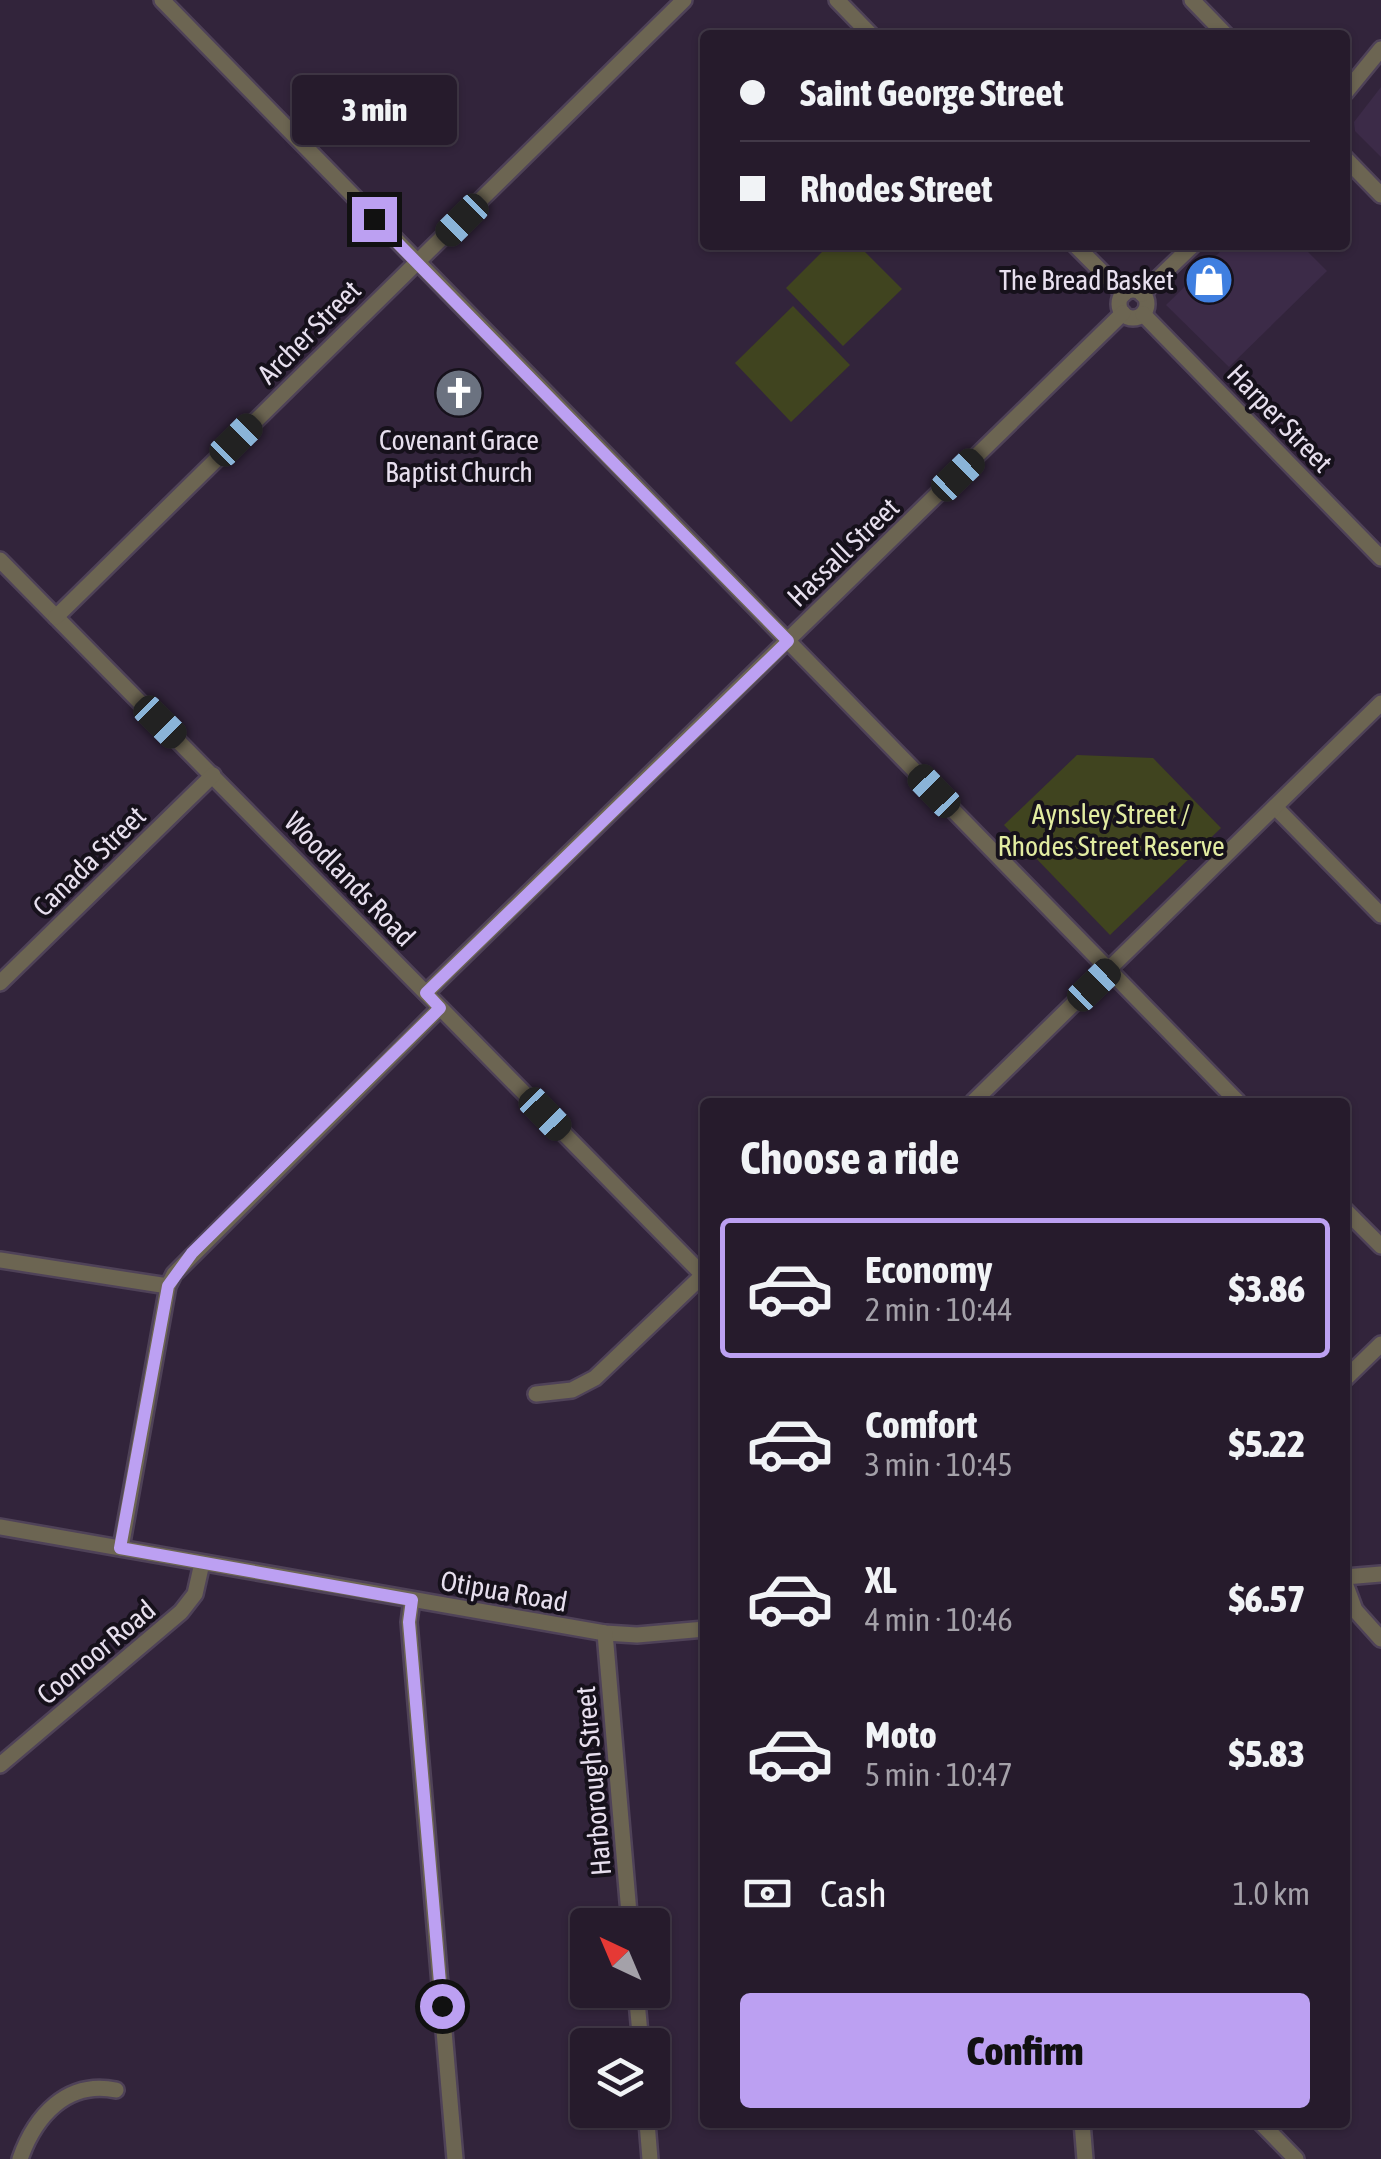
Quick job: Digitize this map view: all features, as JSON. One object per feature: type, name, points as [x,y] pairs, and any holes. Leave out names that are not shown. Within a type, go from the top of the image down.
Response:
[{"type":"street","points":[[162,0],[1234,1098]]},
{"type":"street","name":"Archer Street","points":[[56,617],[684,0]]},
{"type":"street","points":[[837,0],[866,30]]},
{"type":"street","points":[[1192,0],[1221,30]]},
{"type":"street","points":[[1350,87],[1381,49]]},
{"type":"street","points":[[1350,163],[1381,194]]},
{"type":"street","points":[[1080,250],[1124,294]]},
{"type":"street","points":[[1142,294],[1188,250]]},
{"type":"street","points":[[1124,294],[1142,294],[1147,306],[1143,314],[1130,318],[1123,313],[1120,302],[1124,294]]},
{"type":"street","name":"Hassall Street","points":[[426,993],[1123,313]]},
{"type":"street","name":"Harper Street","points":[[1143,314],[1381,558]]},
{"type":"street","name":"Woodlands Road","points":[[0,560],[700,1272]]},
{"type":"street","points":[[977,1098],[1381,703]]},
{"type":"street","name":"Canada Street","points":[[0,983],[213,775]]},
{"type":"street","points":[[1275,808],[1381,915]]},
{"type":"street","points":[[120,1548],[168,1286],[192,1253],[440,1008]]},
{"type":"street","points":[[1350,1215],[1381,1246]]},
{"type":"street","points":[[0,1260],[168,1286]]},
{"type":"street","points":[[536,1394],[572,1390],[596,1378],[700,1280]]},
{"type":"street","points":[[1350,1374],[1381,1344]]},
{"type":"street","name":"Otipua Road","points":[[0,1527],[605,1633],[700,1629]]},
{"type":"street","name":"Coonoor Road","points":[[0,1765],[180,1612],[195,1594],[202,1563]]},
{"type":"street","points":[[1350,1579],[1381,1574]]},
{"type":"street","points":[[1350,1595],[1355,1610],[1381,1639]]},
{"type":"street","points":[[412,1600],[409,1622],[455,2159]]},
{"type":"street","name":"Harborough Street","points":[[605,1633],[629,1908]]},
{"type":"street","points":[[20,2159],[33,2129],[54,2104],[86,2088],[116,2090]]},
{"type":"street","points":[[647,2128],[650,2159]]},
{"type":"street","points":[[1082,2128],[1085,2159]]},
{"type":"street","points":[[1266,2128],[1296,2159]]},
{"type":"shaded area","points":[[1381,87],[1381,157],[1355,131],[1354,122]]},
{"type":"shaded area","points":[[1222,250],[1306,250],[1327,271],[1229,367],[1166,305]]},
{"type":"green space","points":[[824,250],[863,250],[902,289],[843,346],[786,288]]},
{"type":"green space","points":[[793,306],[850,365],[791,422],[735,363]]},
{"type":"green space","name":"Aynsley Street / Rhodes Street Reserve","points":[[1077,755],[1153,758],[1221,828],[1110,935],[1004,825]]},
{"type":"place","name":"The Bread Basket","points":[[1209,280]]},
{"type":"place","name":"Covenant Grace Baptist Church","points":[[459,393]]},
{"type":"route","points":[[374,219],[788,641],[426,993],[440,1008],[192,1253],[168,1286],[120,1548],[412,1600],[409,1622],[442,2006]]}]
